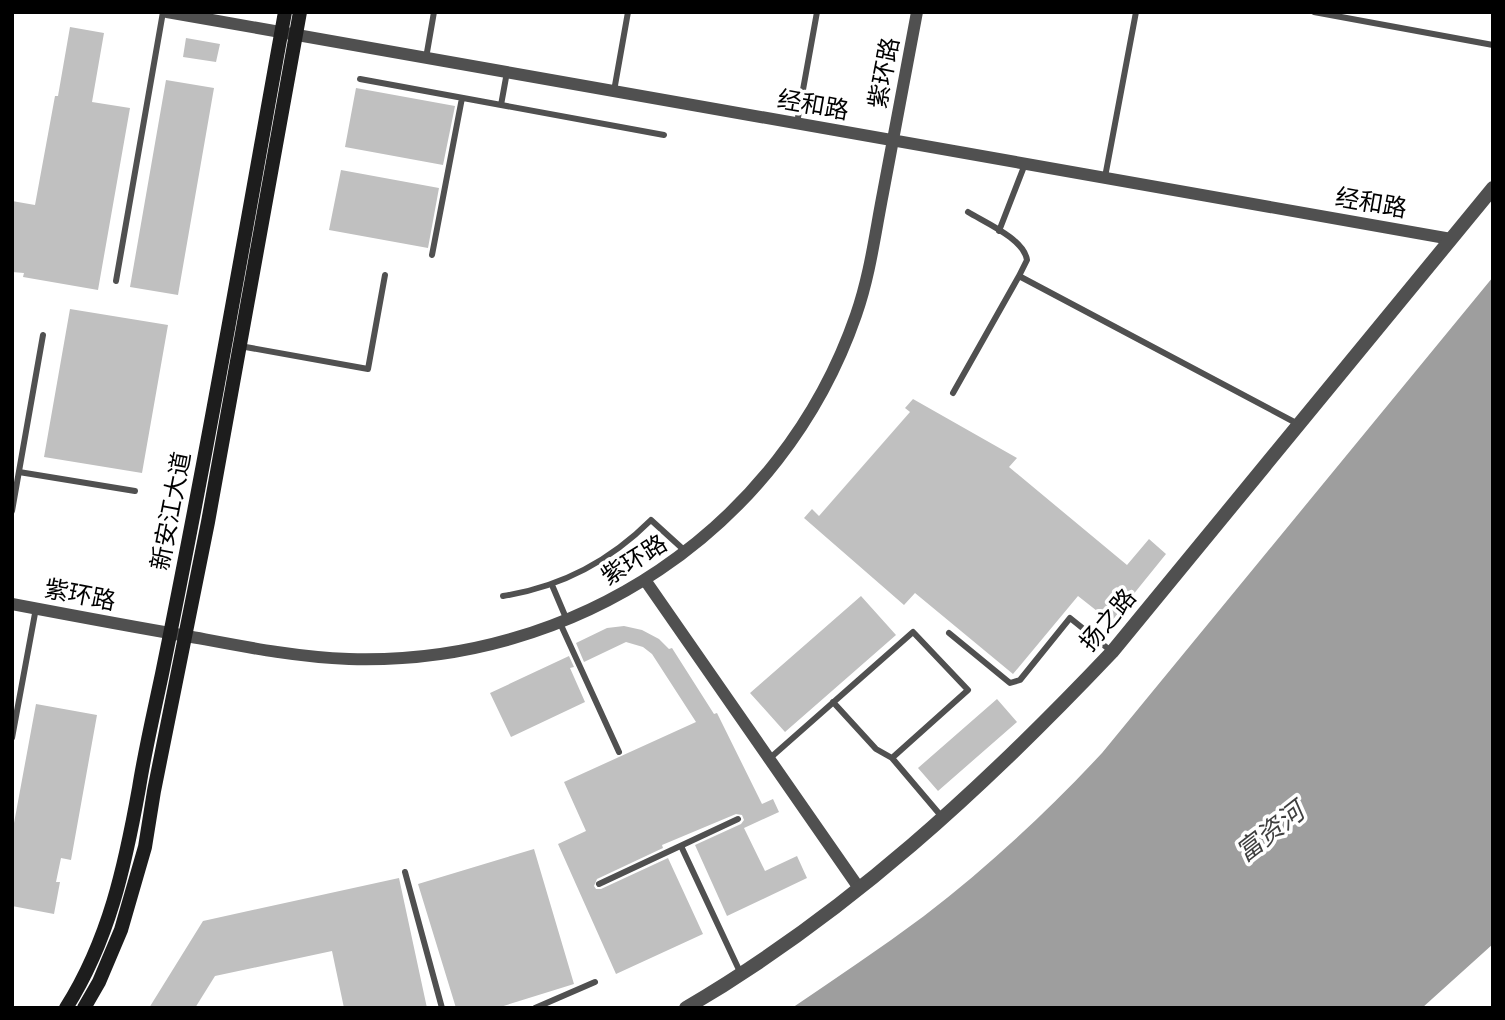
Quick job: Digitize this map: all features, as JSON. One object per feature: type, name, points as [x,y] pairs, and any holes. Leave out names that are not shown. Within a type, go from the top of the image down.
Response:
[{"type":"main road","name":"新安江大道","points":[[84,1008],[111,956],[138,875],[240,346],[289,34],[285,12]]},
{"type":"main road","name":"新安江大道","points":[[66,1008],[97,950],[123,872],[289,34],[300,12]]},
{"type":"street","name":"经和路","points":[[165,12],[1451,239]]},
{"type":"street","name":"紫环路","points":[[12,604],[283,654],[382,659],[472,649],[523,636],[606,602],[645,580],[686,552],[726,518],[762,480],[800,430],[831,376],[845,345],[866,282],[917,12]]},
{"type":"street","name":"扬之路","points":[[686,1008],[787,944],[859,888],[943,818],[1031,736],[1112,652],[1493,188]]},
{"type":"street","points":[[645,580],[859,888]]},
{"type":"lane","points":[[116,281],[165,12]]},
{"type":"lane","points":[[426,58],[434,12]]},
{"type":"lane","points":[[614,91],[628,12]]},
{"type":"lane","points":[[797,123],[817,12]]},
{"type":"lane","points":[[1105,177],[1136,12]]},
{"type":"lane","points":[[1314,12],[1493,45]]},
{"type":"lane","points":[[501,105],[507,72]]},
{"type":"lane","points":[[360,79],[664,135]]},
{"type":"lane","points":[[432,256],[462,98]]},
{"type":"lane","points":[[999,231],[1025,163]]},
{"type":"lane","points":[[953,393],[1027,260],[1020,245],[968,212]]},
{"type":"lane","points":[[240,346],[368,369],[385,275]]},
{"type":"lane","points":[[1019,276],[1298,425]]},
{"type":"lane","points":[[12,511],[43,335]]},
{"type":"lane","points":[[19,472],[135,491]]},
{"type":"lane","points":[[503,596],[552,585],[606,558],[651,520],[686,552]]},
{"type":"lane","points":[[552,585],[564,621],[619,752]]},
{"type":"lane","points":[[12,738],[36,608]]},
{"type":"lane","points":[[949,633],[1010,683],[1020,680],[1070,618],[1112,652]]},
{"type":"lane","points":[[769,759],[913,632],[968,690],[892,758]]},
{"type":"lane","points":[[833,702],[876,749],[892,758],[943,818]]},
{"type":"lane","points":[[599,884],[738,819]]},
{"type":"lane","points":[[681,846],[741,975]]},
{"type":"lane","points":[[405,872],[442,1008]]},
{"type":"lane","points":[[535,1008],[594,982]]},
{"type":"water","name":"富资河","points":[[1493,277],[1493,944],[1422,1008],[792,1008],[948,897],[1038,818],[1081,775],[1102,753]]},
{"type":"building","points":[[70,27],[104,33],[92,102],[130,108],[98,290],[23,277],[24,273],[12,272],[12,201],[35,205]]},
{"type":"building","points":[[186,38],[220,44],[216,62],[183,57]]},
{"type":"building","points":[[166,80],[214,88],[178,295],[130,287]]},
{"type":"building","points":[[356,88],[455,106],[443,165],[345,147]]},
{"type":"building","points":[[341,170],[439,188],[428,248],[329,230]]},
{"type":"building","points":[[70,309],[168,325],[142,473],[44,457]]},
{"type":"building","points":[[913,399],[1017,458],[1009,467],[1127,565],[1149,539],[1166,554],[1111,622],[1078,596],[1013,674],[915,593],[904,605],[804,518],[812,509],[819,516],[910,412],[905,408]]},
{"type":"building","points":[[861,596],[896,635],[785,732],[750,693]]},
{"type":"building","points":[[624,626],[642,630],[659,639],[669,649],[672,648],[714,714],[717,713],[762,804],[773,799],[779,812],[744,828],[765,871],[797,856],[807,878],[727,916],[695,845],[741,824],[744,820],[742,815],[736,814],[662,845],[663,848],[597,879],[594,886],[601,889],[668,858],[703,934],[616,974],[558,844],[586,831],[564,782],[696,722],[652,654],[643,647],[626,642],[584,662],[576,643],[607,628]]},
{"type":"building","points":[[569,656],[574,667],[570,668],[585,702],[511,737],[490,693]]},
{"type":"building","points":[[997,699],[1017,722],[938,791],[918,768]]},
{"type":"building","points":[[36,704],[97,715],[71,860],[61,858],[54,914],[12,906],[12,834]]},
{"type":"building","points":[[534,849],[574,984],[497,1008],[456,1008],[418,884]]},
{"type":"building","points":[[399,878],[427,1008],[344,1008],[332,951],[215,976],[195,1008],[149,1008],[203,921]]}]
